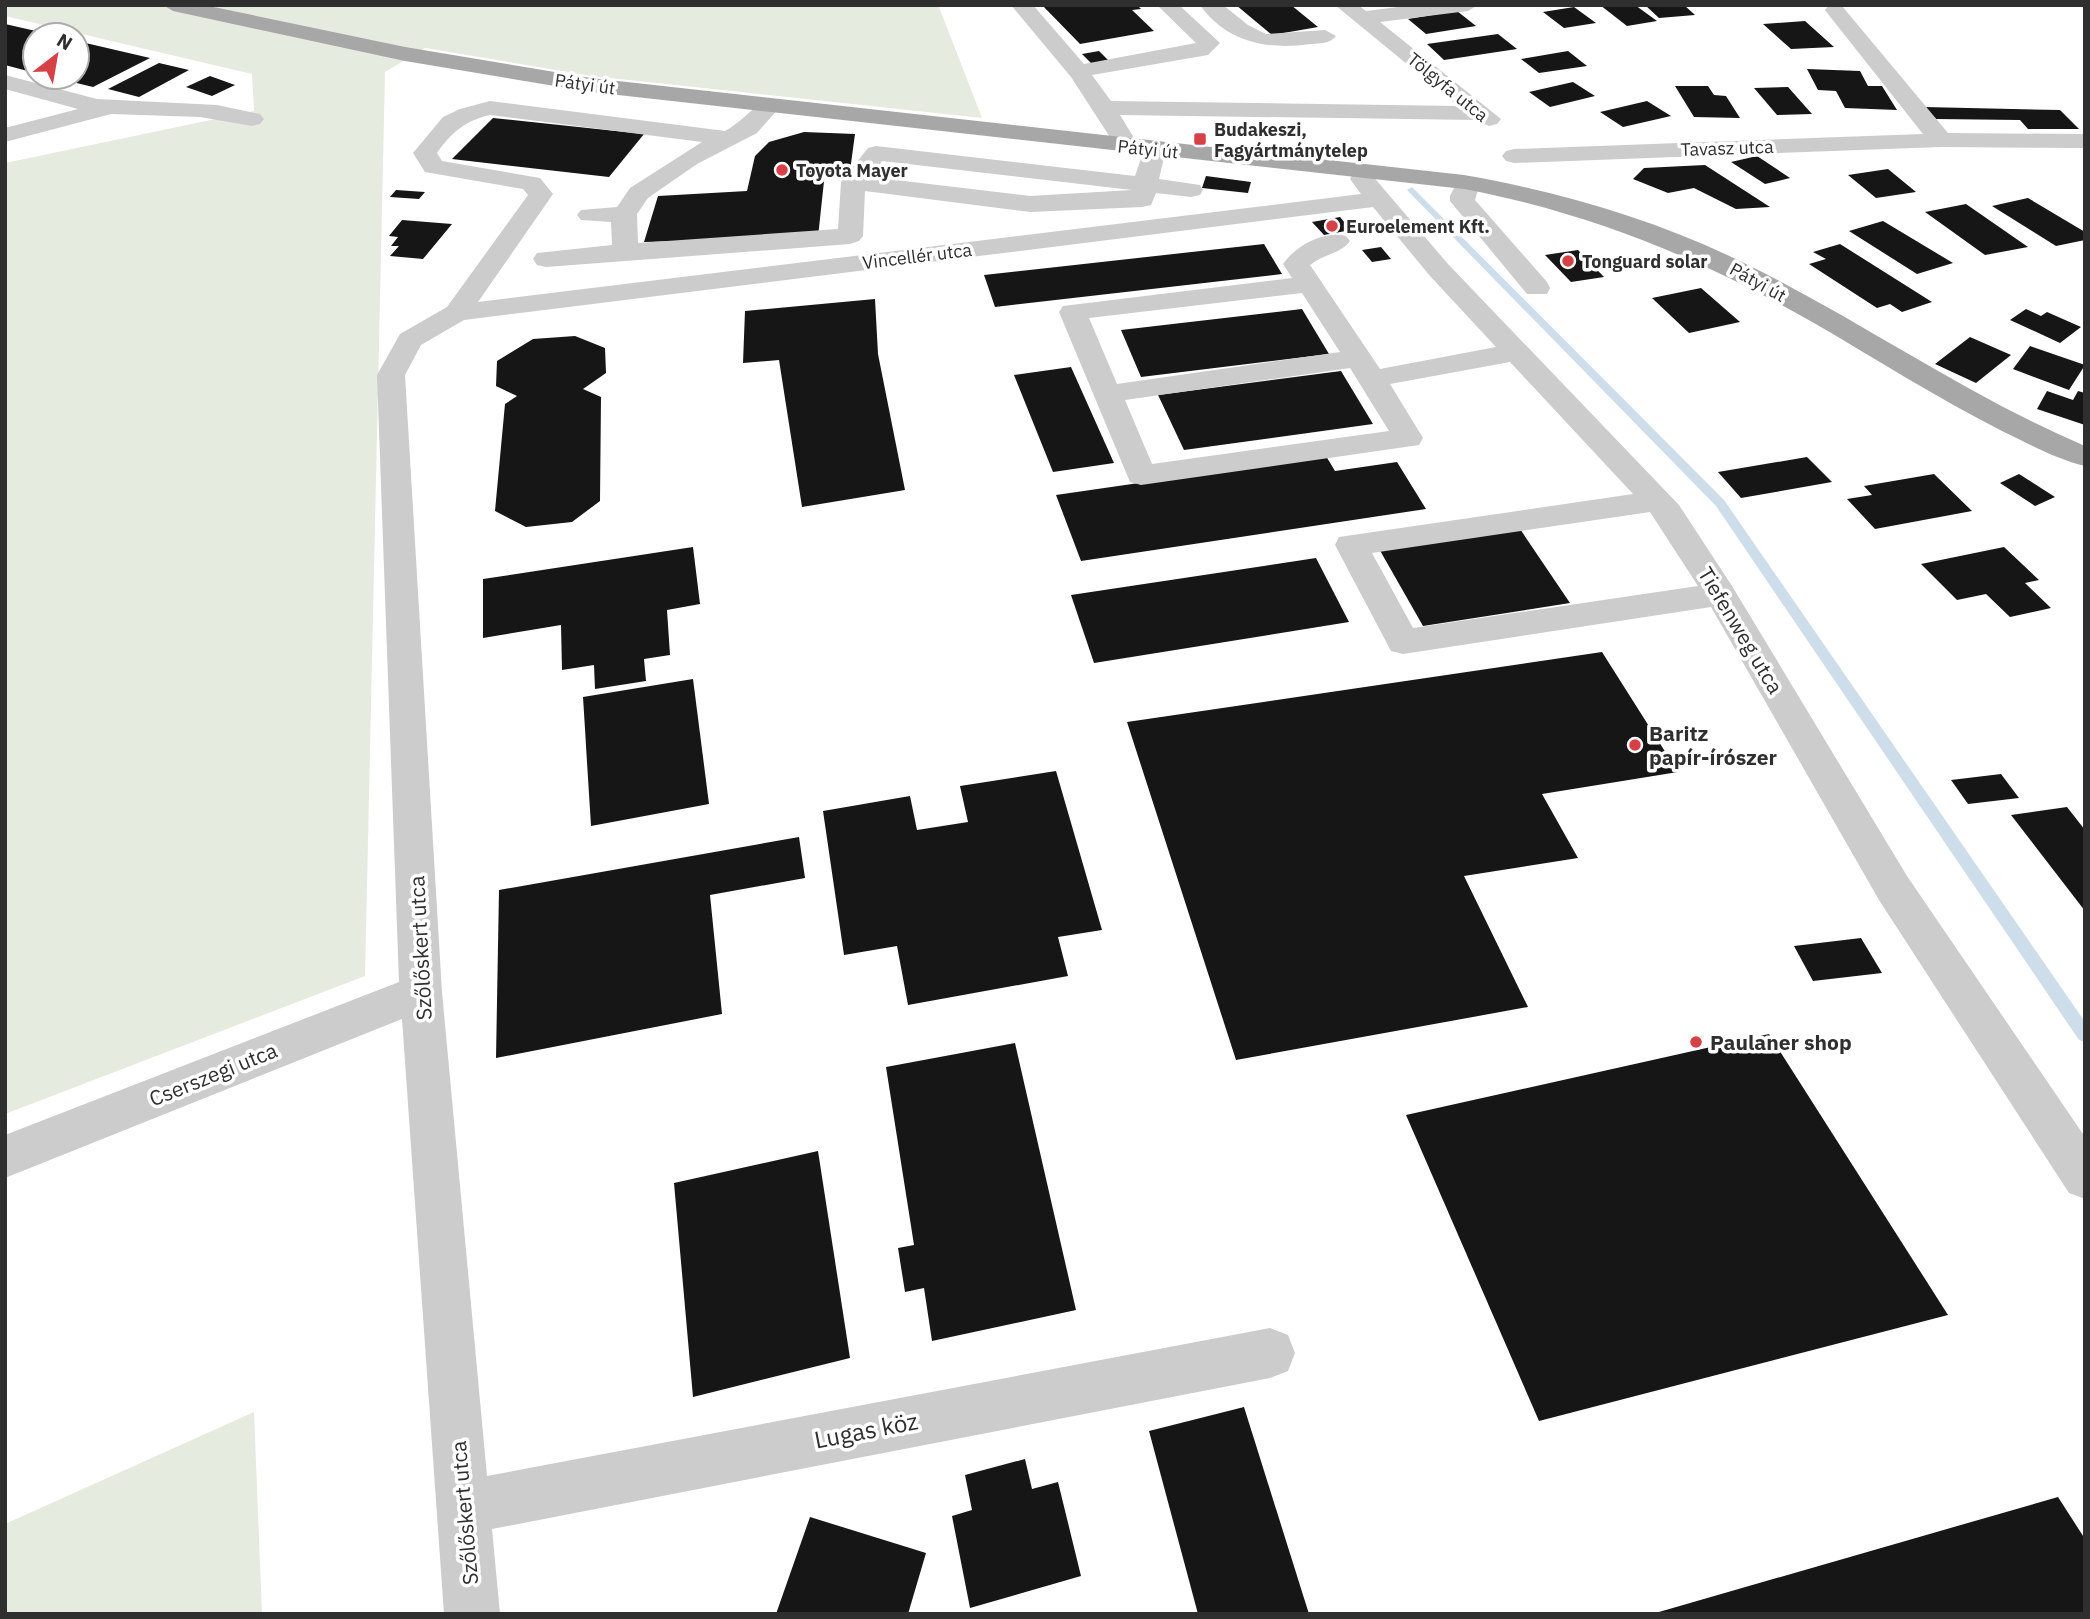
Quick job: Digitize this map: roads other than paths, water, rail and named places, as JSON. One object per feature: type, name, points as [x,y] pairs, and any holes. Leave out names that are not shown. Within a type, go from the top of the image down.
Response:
[{"type":"main road","name":"Pátyi út","points":[[173,5],[405,54],[590,85],[1468,183],[1506,190],[1603,214],[1679,243],[1737,270],[1958,398],[2085,457]]},
{"type":"street","points":[[1021,5],[1079,71],[1105,107],[1127,146]]},
{"type":"street","points":[[1079,71],[1200,50],[1209,43],[1167,5]]},
{"type":"street","points":[[1210,5],[1244,34],[1268,43],[1325,36]]},
{"type":"street","points":[[1353,11],[1468,5]]},
{"type":"street","points":[[1835,10],[1941,140]]},
{"type":"street","name":"Tölgyfa utca","points":[[1353,11],[1482,113],[1502,132],[1514,156]]},
{"type":"street","points":[[5,82],[54,98],[110,107],[209,111],[252,119]]},
{"type":"street","points":[[5,135],[110,107]]},
{"type":"street","points":[[625,253],[624,214],[639,193],[723,138],[748,128],[769,107]]},
{"type":"street","points":[[1105,107],[1482,113]]},
{"type":"street","points":[[457,313],[541,194],[531,183],[434,167],[425,153],[444,126],[465,112],[490,108],[723,138]]},
{"type":"street","name":"Tavasz utca","points":[[1514,156],[1941,140],[2085,141]]},
{"type":"street","points":[[1144,184],[1154,149]]},
{"type":"street","points":[[546,259],[850,236],[853,182],[876,153],[1191,190]]},
{"type":"street","points":[[1506,190],[1514,156]]},
{"type":"street","name":"Tiefenweg utca","points":[[1354,170],[1378,199],[1466,267],[1516,352],[1657,501],[1720,594],[1893,888],[2085,1177]]},
{"type":"street","points":[[1468,183],[1462,196],[1463,201],[1537,288]]},
{"type":"street","name":"Vincellér utca","points":[[457,313],[1378,199]]},
{"type":"street","points":[[590,215],[624,214]]},
{"type":"street","points":[[1309,284],[1073,312],[1141,475],[1408,438],[1365,369],[1296,264],[1312,250],[1337,241]]},
{"type":"street","points":[[1466,267],[1513,260]]},
{"type":"street","name":"Szőlőskert utca","points":[[457,313],[410,340],[391,375],[421,992],[472,1614]]},
{"type":"street","points":[[1107,394],[1494,358],[1516,352]]},
{"type":"street","points":[[1657,501],[1350,545],[1403,642],[1720,594]]},
{"type":"street","name":"Cserszegi utca","points":[[5,1157],[421,992]]},
{"type":"street","name":"Lugas köz","points":[[463,1508],[1270,1353]]},
{"type":"waterway","points":[[1412,190],[1720,503],[2085,1035]]},
{"type":"place","name":"Budakeszi, Fagyártmánytelep","points":[[1200,139]]},
{"type":"place","name":"Toyota Mayer","points":[[782,170]]},
{"type":"place","name":"Euroelement Kft.","points":[[1332,226]]},
{"type":"place","name":"Tonguard solar","points":[[1568,261]]},
{"type":"place","name":"Baritz papír-írószer","points":[[1635,745]]},
{"type":"place","name":"Paulaner shop","points":[[1696,1042]]}]
